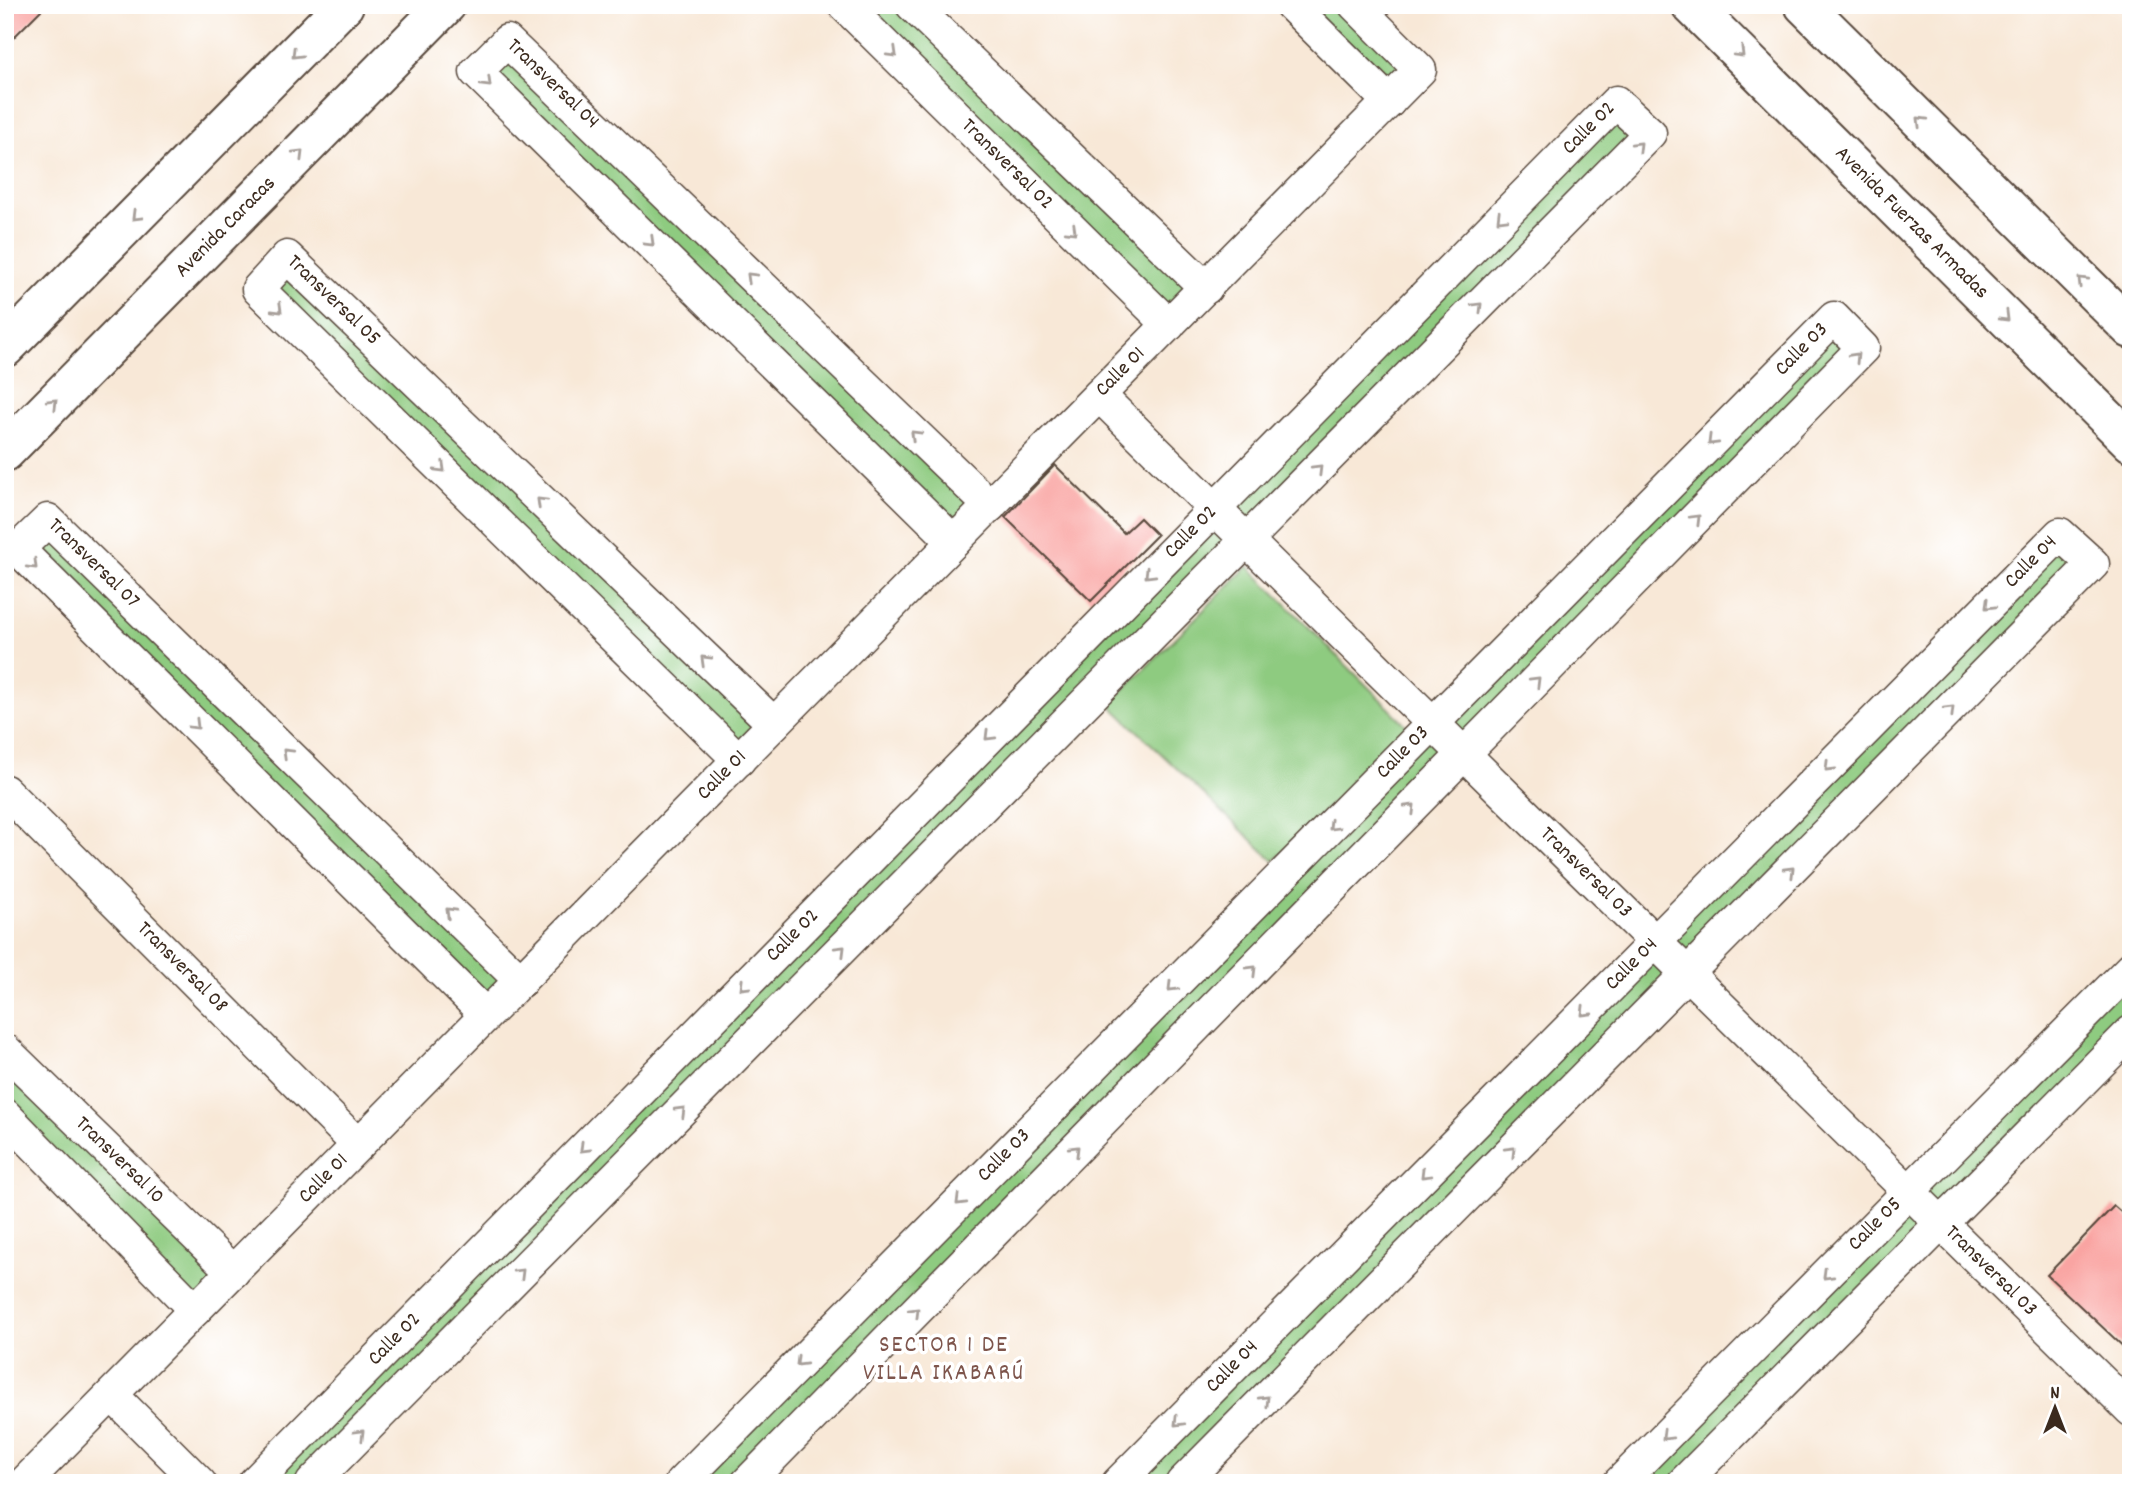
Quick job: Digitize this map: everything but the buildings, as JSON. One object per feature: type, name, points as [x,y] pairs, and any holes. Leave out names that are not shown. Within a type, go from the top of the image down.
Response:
[{"type":"street","points":[[5,348],[344,5]]},
{"type":"street","name":"Avenida Caracas","points":[[5,452],[446,5]]},
{"type":"street","name":"Transversal 02","points":[[844,5],[1169,325]]},
{"type":"street","points":[[912,5],[1206,288]]},
{"type":"street","points":[[1291,5],[1389,102]]},
{"type":"street","name":"Calle 01","points":[[24,1483],[1420,70],[1355,5]]},
{"type":"street","name":"Avenida Fuerzas Armadas","points":[[1692,5],[2131,442]]},
{"type":"street","points":[[1804,5],[2131,329]]},
{"type":"street","name":"Transversal 04","points":[[954,542],[476,72],[507,41],[990,506]]},
{"type":"street","name":"Calle 02","points":[[254,1483],[1616,102],[1650,133],[312,1483]]},
{"type":"street","name":"Transversal 05","points":[[739,760],[258,289],[287,257],[774,724]]},
{"type":"street","name":"Calle 03","points":[[681,1483],[1833,318],[1863,348],[747,1483]]},
{"type":"street","name":"Transversal 03","points":[[1099,395],[2131,1410]]},
{"type":"street","name":"Transversal 07","points":[[486,1016],[18,549],[48,520],[521,981]]},
{"type":"street","name":"Calle 04","points":[[1118,1483],[2060,534],[2093,565],[1182,1483]]},
{"type":"street","points":[[1606,548],[1637,578]]},
{"type":"street","points":[[1861,734],[1894,766]]},
{"type":"street","name":"Transversal 08","points":[[5,791],[358,1145]]},
{"type":"street","name":"Calle 05","points":[[1619,1483],[2131,968]]},
{"type":"street","points":[[2082,1017],[2122,1040]]},
{"type":"street","name":"Calle 05","points":[[1683,1483],[2122,1040]]},
{"type":"street","name":"Transversal 10","points":[[5,1050],[233,1272]]},
{"type":"street","points":[[2031,1069],[2063,1099]]},
{"type":"street","points":[[5,1115],[195,1310]]},
{"type":"street","points":[[616,1116],[645,1147]]},
{"type":"street","points":[[835,1327],[869,1359]]},
{"type":"street","points":[[1734,1367],[1766,1398]]},
{"type":"street","points":[[111,1395],[200,1483]]},
{"type":"green space","points":[[844,5],[912,5],[1205,289],[1169,325]]},
{"type":"green space","points":[[1291,5],[1355,5],[1420,70],[1390,102]]},
{"type":"green space","points":[[507,41],[989,507],[955,542],[476,72]]},
{"type":"green space","points":[[1616,102],[1650,133],[312,1483],[254,1483]]},
{"type":"green space","points":[[287,257],[773,726],[740,760],[258,289]]},
{"type":"green space","points":[[1834,318],[1863,348],[747,1483],[681,1483]]},
{"type":"green space","points":[[48,520],[520,981],[488,1014],[18,549]]},
{"type":"green space","points":[[2060,534],[2093,564],[1182,1483],[1118,1483]]},
{"type":"green space","points":[[1248,566],[1409,728],[1274,861],[1109,704]]},
{"type":"green space","points":[[2131,968],[2131,1032],[1683,1483],[1619,1483]]},
{"type":"green space","points":[[5,1050],[232,1273],[196,1310],[5,1115]]},
{"type":"district","name":"SECTOR 1 DE VILLA IKABARÚ","points":[[944,1360]]}]
